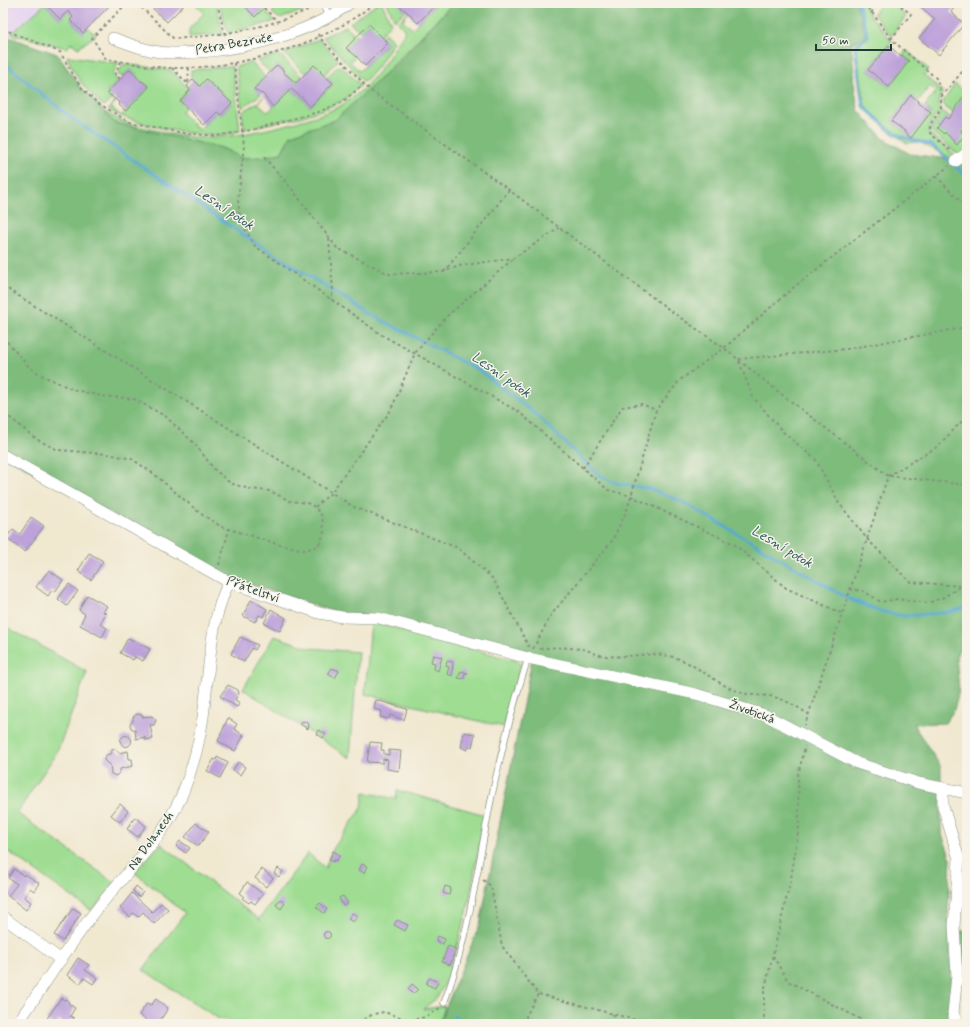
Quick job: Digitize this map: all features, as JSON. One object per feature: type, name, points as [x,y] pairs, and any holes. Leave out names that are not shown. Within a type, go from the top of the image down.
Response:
[{"type":"street","name":"Petra Bezruče","points":[[113,38],[141,48],[171,54],[218,50],[264,42],[314,23],[350,3]]},
{"type":"street","name":"Přátelství","points":[[3,455],[229,582],[319,613],[342,617],[379,618],[530,655]]},
{"type":"street","name":"Na Dolanech","points":[[17,1024],[102,902],[146,852],[166,824],[181,797],[199,740],[211,648],[222,596],[229,582]]},
{"type":"street","name":"Životická","points":[[530,655],[696,694],[765,715],[857,763],[918,783],[967,793]]},
{"type":"street","points":[[942,788],[943,806],[959,859],[954,926],[958,976],[954,1013],[957,1024]]},
{"type":"street","points":[[3,917],[61,960]]},
{"type":"lane","points":[[323,3],[329,16]]},
{"type":"lane","points":[[444,1003],[456,972],[510,717],[530,655]]},
{"type":"path","points":[[137,3],[174,39],[225,34],[300,15],[317,6]]},
{"type":"path","points":[[217,3],[225,34]]},
{"type":"path","points":[[530,655],[551,615],[612,540],[627,510],[656,410],[680,380],[724,348],[794,288],[958,159],[930,134],[930,125],[941,108],[941,98],[937,79],[891,39],[865,3]]},
{"type":"path","points":[[871,13],[879,3]]},
{"type":"path","points":[[891,39],[911,14],[897,3]]},
{"type":"path","points":[[264,8],[277,21]]},
{"type":"path","points":[[314,23],[320,38],[370,90],[509,190],[675,314],[724,348],[888,476],[967,486]]},
{"type":"path","points":[[3,29],[60,52],[80,86],[96,102],[130,122],[200,135],[218,136],[318,112],[341,103],[364,84]]},
{"type":"path","points":[[120,79],[115,74],[121,61]]},
{"type":"path","points":[[234,63],[244,146],[238,200],[240,220],[255,246],[382,335],[519,412],[608,490],[631,496],[734,544],[786,588],[841,613]]},
{"type":"path","points":[[172,68],[188,84],[190,66]]},
{"type":"path","points":[[941,98],[967,66]]},
{"type":"path","points":[[264,157],[309,210],[337,248],[389,274],[443,272],[459,266],[514,258]]},
{"type":"path","points":[[936,176],[967,208]]},
{"type":"path","points":[[443,272],[509,190]]},
{"type":"path","points":[[315,507],[332,493],[391,410],[414,353],[446,317],[514,258],[560,228]]},
{"type":"path","points":[[329,238],[333,291],[331,300]]},
{"type":"path","points":[[3,286],[354,507],[458,548],[493,579],[530,655]]},
{"type":"path","points":[[738,359],[847,349],[967,327]]},
{"type":"path","points":[[3,336],[29,367],[43,376],[72,388],[101,396],[134,399],[165,416],[194,444],[214,469],[230,483],[249,489],[270,491],[290,501],[307,503],[315,507],[322,516],[324,534],[318,546],[305,550],[281,546],[229,530],[201,514],[154,474],[132,459],[108,454],[58,450],[36,439],[3,412]]},
{"type":"path","points":[[738,359],[754,397],[782,432],[816,460],[840,503],[867,539],[910,582],[961,586]]},
{"type":"path","points":[[583,468],[622,407],[642,404],[656,410]]},
{"type":"path","points":[[764,1024],[764,992],[791,880],[798,834],[798,775],[808,714],[844,604],[888,476],[937,447],[967,416]]},
{"type":"path","points":[[216,575],[229,530]]},
{"type":"path","points":[[849,590],[863,591],[881,602],[897,599],[928,604],[967,582]]},
{"type":"path","points":[[530,655],[548,647],[584,649],[600,655],[632,656],[654,654],[673,657],[698,669],[721,685],[741,693],[770,696],[790,702],[808,714]]},
{"type":"path","points":[[477,875],[491,886],[502,946],[538,994],[651,1024]]},
{"type":"path","points":[[773,956],[788,981],[864,1021],[881,1024]]},
{"type":"path","points":[[526,1024],[526,1016],[538,994]]},
{"type":"path","points":[[353,1024],[374,1014],[384,1012],[409,1020],[426,1017],[441,1008],[444,1003]]},
{"type":"path","points":[[613,1014],[615,1024]]},
{"type":"shaded area","points":[[3,3],[45,4],[11,34],[8,31],[3,30]]},
{"type":"green space","points":[[194,3],[216,3],[223,34],[189,37],[189,29],[204,13]]},
{"type":"green space","points":[[219,3],[243,4],[255,17],[263,9],[273,19],[273,22],[228,33]]},
{"type":"green space","points":[[280,3],[303,3],[305,7],[304,10],[280,19],[272,13]]},
{"type":"green space","points":[[378,3],[382,3],[391,23],[379,36],[369,24],[361,32],[350,23]]},
{"type":"green space","points":[[387,3],[400,3],[399,5],[405,11],[397,19],[394,19]]},
{"type":"green space","points":[[437,3],[453,3],[370,89],[335,120],[291,135],[281,153],[264,157],[242,158],[222,148],[115,123],[102,110],[119,120],[130,124],[177,135],[205,138],[256,132],[318,115],[345,103],[372,80],[393,51],[405,31],[398,22],[408,12],[403,20],[412,29]]},
{"type":"green space","points":[[453,3],[856,3],[866,36],[851,44],[854,73],[853,77],[858,110],[884,139],[910,154],[955,160],[967,158],[967,630],[956,657],[959,690],[954,710],[945,723],[913,724],[941,767],[941,832],[951,859],[948,909],[952,985],[946,1024],[439,1024],[480,924],[533,654],[344,615],[225,576],[3,455],[3,35],[57,54],[80,86],[115,123],[222,148],[242,158],[264,157],[281,153],[291,135],[335,120],[399,61]]},
{"type":"green space","points":[[858,3],[863,3],[872,18],[892,41],[868,70],[889,87],[909,61],[902,55],[907,51],[928,69],[924,75],[937,87],[934,90],[930,86],[918,101],[911,96],[891,121],[897,126],[898,125],[911,137],[931,113],[925,106],[939,88],[943,92],[939,99],[940,111],[930,124],[929,133],[958,158],[955,160],[919,142],[907,143],[886,129],[865,105],[856,47],[869,37]]},
{"type":"green space","points":[[882,3],[891,3],[906,16],[891,36],[873,14]]},
{"type":"green space","points":[[45,4],[60,19],[68,11],[73,17],[70,20],[83,33],[88,28],[96,35],[78,48],[72,43],[67,48],[11,34]]},
{"type":"green space","points":[[346,26],[357,36],[346,48],[356,56],[350,62],[360,71],[388,43],[382,36],[385,33],[394,42],[378,66],[366,80],[363,81],[323,37]]},
{"type":"green space","points":[[319,39],[338,60],[323,76],[320,71],[303,72],[284,53]]},
{"type":"green space","points":[[279,54],[302,77],[296,83],[283,72],[284,71],[278,65],[270,72],[257,61]]},
{"type":"green space","points":[[68,56],[118,63],[113,75],[118,81],[107,92],[113,99],[104,106],[98,101],[78,78],[70,65]]},
{"type":"green space","points":[[251,62],[265,77],[254,88],[261,94],[242,108],[236,67]]},
{"type":"green space","points":[[124,64],[171,70],[190,90],[180,101],[186,107],[181,112],[199,130],[217,112],[221,115],[232,103],[207,79],[200,86],[191,77],[191,70],[231,66],[233,68],[240,130],[229,134],[194,134],[154,126],[121,116],[149,87],[130,69],[122,77],[120,75],[119,76],[118,73]]},
{"type":"green space","points":[[341,66],[360,84],[360,86],[342,101],[327,108],[300,117],[244,129],[242,112],[257,103],[264,96],[258,103],[268,112],[291,89],[298,95],[299,94],[310,107],[333,84],[327,77],[337,67]]},
{"type":"green space","points":[[955,84],[966,93],[966,95],[964,95],[953,113],[945,108],[943,102]]},
{"type":"green space","points":[[117,100],[111,107],[121,116],[109,110],[109,108]]},
{"type":"green space","points":[[943,111],[950,117],[948,119],[945,118],[937,128],[943,133],[945,132],[957,144],[965,134],[961,131],[965,126],[967,128],[967,152],[961,157],[931,131],[933,125]]},
{"type":"green space","points":[[371,622],[521,662],[504,727],[365,694]]},
{"type":"green space","points":[[3,625],[87,672],[57,752],[17,813],[115,883],[92,911],[3,848]]},
{"type":"green space","points":[[274,636],[310,648],[358,652],[350,758],[243,689]]},
{"type":"green space","points":[[397,790],[485,815],[467,912],[447,979],[437,998],[423,1009],[445,1006],[439,1024],[253,1024],[219,1019],[143,970],[185,913],[134,872],[161,844],[261,921],[259,919],[308,853],[325,868],[333,849],[362,808],[364,792],[396,799]]},
{"type":"green space","points":[[958,930],[967,932],[967,964],[961,963]]},
{"type":"building","points":[[44,3],[80,3],[83,6],[86,3],[112,3],[83,33],[70,20],[73,17],[68,11],[60,19]]},
{"type":"building","points":[[147,3],[186,3],[167,22]]},
{"type":"building","points":[[240,3],[269,3],[255,17],[243,4]]},
{"type":"building","points":[[400,3],[437,3],[418,23],[398,5]]},
{"type":"building","points":[[916,3],[958,3],[951,12],[964,24],[939,55],[919,38],[935,19]]},
{"type":"building","points":[[369,24],[388,43],[365,66],[346,48]]},
{"type":"building","points":[[889,45],[901,57],[902,55],[909,61],[889,87],[868,70]]},
{"type":"building","points":[[277,65],[296,83],[314,65],[333,83],[310,107],[304,101],[305,100],[291,89],[273,107],[262,93],[261,94],[254,89]]},
{"type":"building","points":[[130,69],[141,82],[142,81],[149,87],[126,111],[119,105],[120,103],[107,93]]},
{"type":"building","points":[[193,79],[200,86],[206,79],[232,103],[221,115],[217,112],[204,125],[180,101],[190,90],[187,86]]},
{"type":"building","points":[[967,91],[967,128],[965,126],[961,131],[965,134],[957,145],[945,132],[944,134],[937,128],[945,117],[948,119],[950,117]]},
{"type":"building","points":[[911,95],[918,101],[917,102],[931,112],[911,138],[904,132],[905,131],[891,121]]},
{"type":"building","points":[[31,517],[44,526],[25,552],[6,538],[13,529],[20,534]]},
{"type":"building","points":[[89,553],[103,561],[91,580],[78,571]]},
{"type":"building","points":[[49,570],[63,580],[55,592],[52,590],[48,596],[36,587]]},
{"type":"building","points":[[69,584],[78,591],[67,606],[58,599]]},
{"type":"building","points":[[87,595],[107,606],[103,612],[106,613],[100,624],[107,628],[102,637],[80,625],[85,614],[79,610]]},
{"type":"building","points":[[251,600],[267,609],[263,617],[259,615],[255,622],[243,616]]},
{"type":"building","points":[[271,609],[286,618],[280,631],[264,623]]},
{"type":"building","points":[[240,637],[258,645],[255,650],[252,648],[244,662],[231,654]]},
{"type":"building","points":[[128,638],[150,649],[143,661],[135,657],[133,660],[120,653]]},
{"type":"building","points":[[433,655],[442,657],[438,671],[434,669],[435,663],[431,662]]},
{"type":"building","points":[[447,661],[453,662],[452,676],[447,674],[449,667],[446,666]]},
{"type":"building","points":[[332,668],[339,671],[335,678],[328,674]]},
{"type":"building","points":[[461,671],[468,673],[465,673],[464,679],[458,678]]},
{"type":"building","points":[[228,685],[238,690],[239,693],[235,700],[240,703],[237,707],[220,696]]},
{"type":"building","points":[[376,700],[407,709],[404,720],[390,715],[389,719],[380,717],[382,711],[374,709]]},
{"type":"building","points":[[137,714],[142,715],[142,717],[152,716],[156,720],[154,725],[150,725],[153,739],[145,740],[145,737],[136,739],[135,730],[131,728],[130,724],[133,721],[133,717]]},
{"type":"building","points":[[228,718],[237,724],[234,729],[244,735],[235,751],[218,741]]},
{"type":"building","points":[[301,721],[309,724],[308,729],[300,724]]},
{"type":"building","points":[[319,730],[326,734],[323,738],[317,734]]},
{"type":"building","points":[[464,732],[475,734],[472,747],[470,746],[467,750],[461,747]]},
{"type":"building","points":[[124,736],[128,736],[130,737],[130,745],[124,746],[121,743],[121,739]]},
{"type":"building","points":[[370,742],[382,743],[381,750],[384,750],[384,754],[389,755],[389,750],[401,751],[399,771],[387,769],[388,760],[383,759],[383,763],[367,762]]},
{"type":"building","points":[[116,749],[119,753],[128,751],[129,759],[132,759],[133,766],[120,769],[120,772],[116,776],[111,774],[110,764],[104,760],[106,755],[110,754],[112,750]]},
{"type":"building","points":[[217,757],[228,763],[220,778],[207,771],[214,759],[216,760]]},
{"type":"building","points":[[238,762],[245,767],[240,775],[233,770]]},
{"type":"building","points":[[120,804],[128,811],[120,822],[111,815]]},
{"type":"building","points":[[135,817],[146,826],[138,837],[127,829]]},
{"type":"building","points":[[196,823],[209,832],[198,846],[185,837]]},
{"type":"building","points":[[180,841],[190,848],[186,853],[176,846]]},
{"type":"building","points":[[333,851],[340,855],[336,861],[334,860],[333,862],[329,860]]},
{"type":"building","points":[[362,864],[367,866],[364,873],[359,870]]},
{"type":"building","points":[[278,868],[283,872],[279,877],[274,873]]},
{"type":"building","points":[[14,869],[24,876],[25,874],[39,883],[34,891],[30,888],[24,897],[31,902],[26,910],[8,896],[17,884],[8,878]]},
{"type":"building","points":[[262,869],[273,878],[266,887],[255,878]]},
{"type":"building","points":[[247,882],[263,894],[255,904],[251,901],[249,903],[242,898],[244,896],[240,893]]},
{"type":"building","points":[[136,886],[143,892],[139,897],[133,891]]},
{"type":"building","points":[[445,886],[451,888],[449,895],[443,893]]},
{"type":"building","points":[[132,893],[152,912],[161,903],[168,909],[154,924],[143,912],[138,917],[133,913],[130,917],[120,908]]},
{"type":"building","points":[[343,896],[348,903],[343,906],[339,898]]},
{"type":"building","points":[[280,899],[285,903],[281,909],[276,905]]},
{"type":"building","points":[[320,903],[327,909],[324,913],[316,907]]},
{"type":"building","points":[[73,908],[81,913],[63,941],[54,935]]},
{"type":"building","points":[[352,913],[358,916],[353,922],[348,919]]},
{"type":"building","points":[[397,920],[408,925],[405,931],[394,925]]},
{"type":"building","points":[[327,931],[330,932],[330,938],[327,939],[324,938],[323,935],[324,932]]},
{"type":"building","points":[[438,936],[445,939],[443,944],[436,941]]},
{"type":"building","points":[[448,946],[456,949],[450,965],[442,962]]},
{"type":"building","points":[[78,958],[89,965],[85,970],[97,978],[93,984],[84,978],[80,984],[67,975]]},
{"type":"building","points":[[429,978],[438,982],[435,988],[426,984]]},
{"type":"building","points":[[412,984],[418,989],[413,994],[408,989]]},
{"type":"building","points":[[61,998],[64,1000],[67,999],[69,1004],[75,1008],[70,1016],[74,1018],[70,1024],[65,1024],[59,1020],[57,1024],[52,1024],[46,1020]]},
{"type":"building","points":[[156,999],[168,1008],[158,1024],[152,1024],[139,1015],[147,1003],[151,1005]]},
{"type":"waterway","points":[[858,3],[868,36],[855,46],[863,106],[888,128],[902,137],[932,145],[967,177]]},
{"type":"waterway","name":"Lesní potok","points":[[3,62],[70,117],[242,234],[370,314],[480,371],[533,412],[599,475],[616,483],[651,489],[683,502],[847,598],[880,611],[904,616],[950,612],[967,607]]},
{"type":"waterway","points":[[454,1016],[459,1019],[460,1024]]}]
